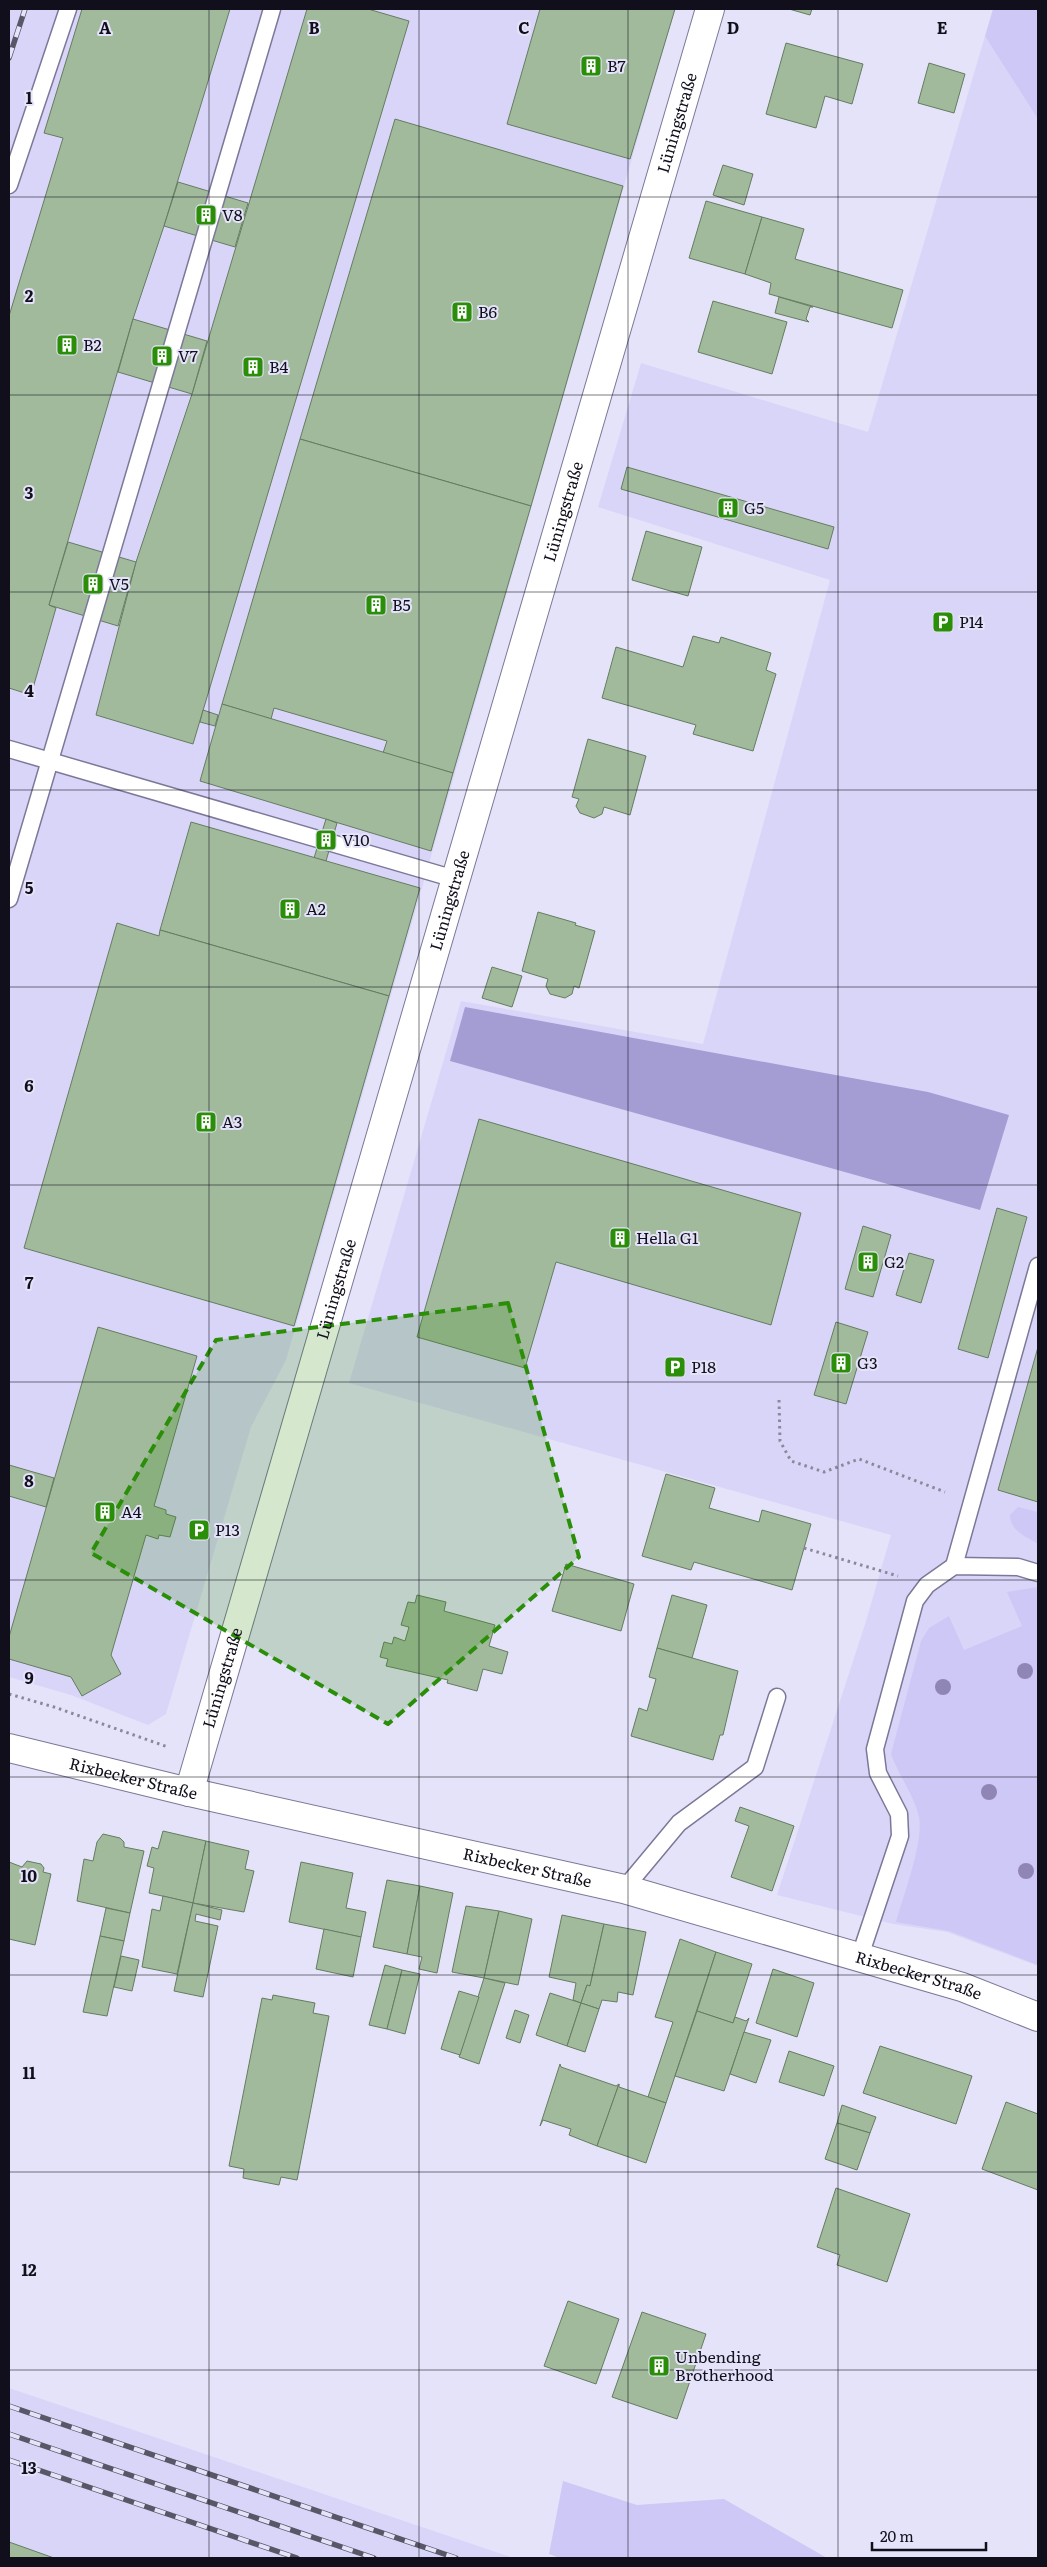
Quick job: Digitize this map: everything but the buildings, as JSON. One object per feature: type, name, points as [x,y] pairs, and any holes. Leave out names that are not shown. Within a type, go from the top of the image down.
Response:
[{"type":"street","name":"Lüningstraße","points":[[189,1792],[710,9]]},
{"type":"street","name":"Rixbecker Straße","points":[[9,1748],[189,1792],[624,1889],[962,1987],[1038,2017]]},
{"type":"lane","points":[[9,185],[68,9]]},
{"type":"lane","points":[[9,898],[272,9]]},
{"type":"lane","points":[[9,749],[456,879]]},
{"type":"lane","points":[[954,1566],[1038,1266]]},
{"type":"lane","points":[[860,1956],[900,1836],[899,1814],[878,1773],[875,1749],[915,1601],[927,1585],[954,1566],[1018,1567],[1038,1573]]},
{"type":"lane","points":[[624,1889],[679,1823],[756,1767],[777,1697]]},
{"type":"path","points":[[779,1400],[780,1441],[791,1461],[824,1472],[859,1459],[972,1502]]},
{"type":"path","points":[[804,1548],[927,1585]]},
{"type":"path","points":[[9,1694],[54,1706],[199,1758]]},
{"type":"highlighted area","points":[[508,1303],[579,1557],[388,1724],[91,1553],[216,1340]]},
{"type":"shaded area","points":[[9,9],[675,9],[286,1360],[251,1427],[166,1714],[148,1725],[71,1695],[9,1677]]},
{"type":"shaded area","points":[[993,9],[1038,9],[1038,119],[985,36]]},
{"type":"shaded area","points":[[985,36],[1038,53],[1038,1966],[947,1932],[893,1924],[777,1895],[866,1621],[891,1535],[349,1383],[461,1001],[703,1044],[830,580],[598,507],[641,363],[868,432]]},
{"type":"shaded area","points":[[465,1007],[928,1092],[1009,1115],[980,1210],[450,1061]]},
{"type":"shaded area","points":[[1018,1507],[1038,1512],[1038,1544],[1019,1532],[1013,1525],[1010,1515]]},
{"type":"shaded area","points":[[1038,1587],[1038,1965],[949,1931],[896,1922],[916,1854],[920,1828],[914,1801],[891,1754],[921,1641],[929,1628],[949,1616],[964,1650],[1022,1626],[1007,1592]]},
{"type":"shaded area","points":[[9,2388],[514,2558],[9,2558]]},
{"type":"shaded area","points":[[563,2481],[637,2505],[724,2499],[827,2558],[560,2558],[549,2554]]},
{"type":"railway","points":[[9,58],[25,9]]},
{"type":"railway","points":[[9,2406],[456,2558]]},
{"type":"railway","points":[[9,2434],[374,2558]]},
{"type":"railway","points":[[9,2460],[297,2558]]},
{"type":"place","name":"B7","points":[[591,66]]},
{"type":"place","name":"V8","points":[[206,215]]},
{"type":"place","name":"B6","points":[[462,312]]},
{"type":"place","name":"B2","points":[[67,345]]},
{"type":"place","name":"V7","points":[[162,356]]},
{"type":"place","name":"B4","points":[[253,367]]},
{"type":"place","name":"G5","points":[[728,508]]},
{"type":"place","name":"V5","points":[[93,584]]},
{"type":"place","name":"B5","points":[[376,605]]},
{"type":"place","name":"P14","points":[[943,622]]},
{"type":"place","name":"V10","points":[[326,840]]},
{"type":"place","name":"A2","points":[[290,909]]},
{"type":"place","name":"A3","points":[[206,1122]]},
{"type":"place","name":"Hella G1","points":[[620,1238]]},
{"type":"place","name":"G2","points":[[868,1262]]},
{"type":"place","name":"G3","points":[[841,1363]]},
{"type":"place","name":"P18","points":[[675,1367]]},
{"type":"place","name":"A4","points":[[105,1512]]},
{"type":"place","name":"P13","points":[[199,1530]]},
{"type":"place","name":"Unbending Brotherhood","points":[[659,2366]]}]
